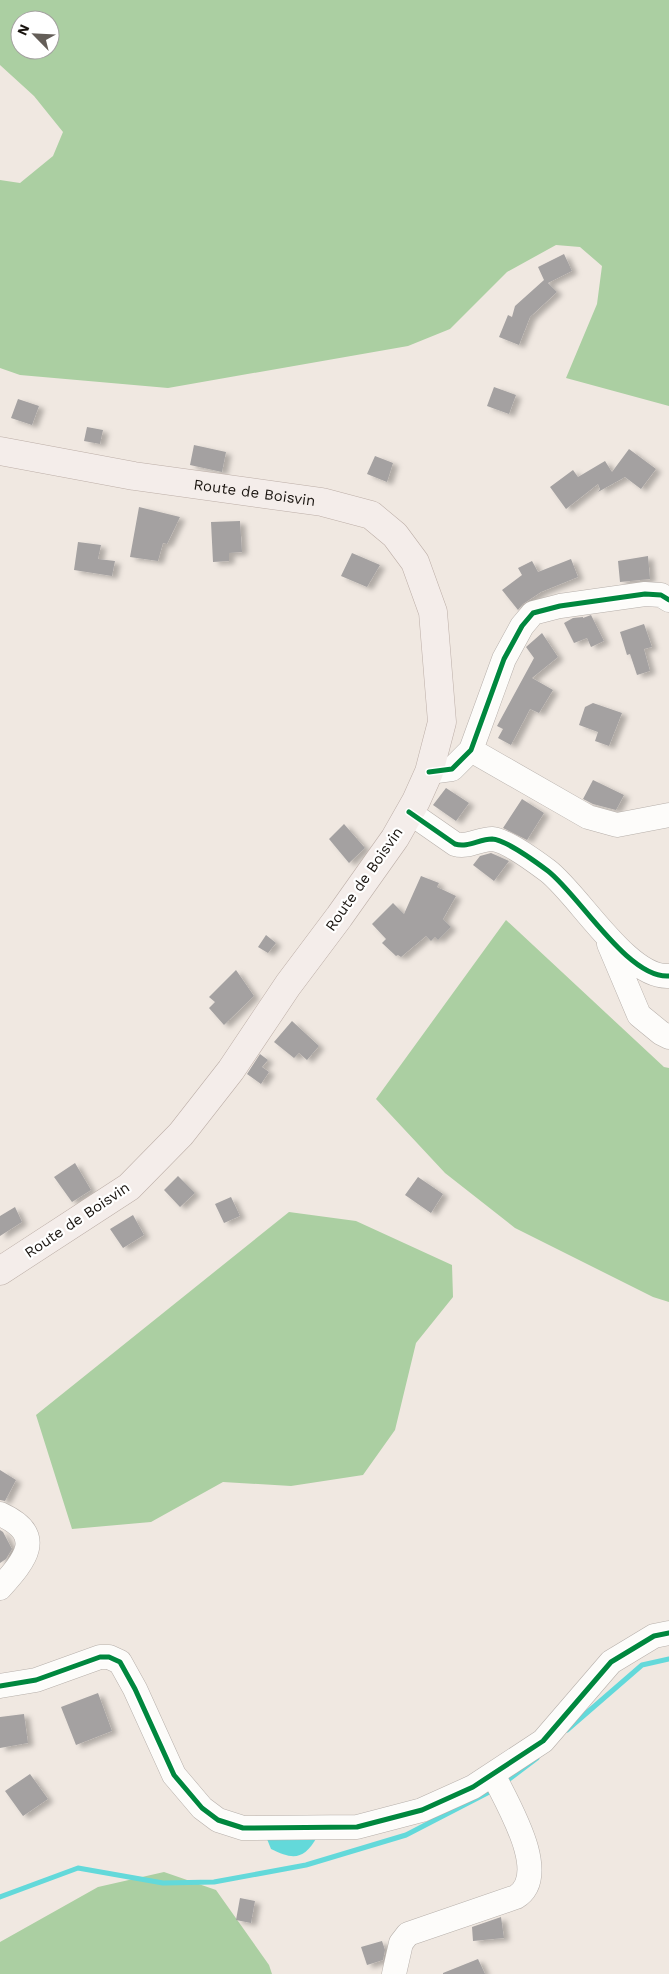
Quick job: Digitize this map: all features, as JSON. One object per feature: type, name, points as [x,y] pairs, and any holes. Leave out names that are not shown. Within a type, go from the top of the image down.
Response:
[{"type":"main road","name":"Route de Boisvin","points":[[0,451],[134,476],[322,502],[371,515],[395,535],[415,562],[433,612],[442,722],[429,772],[410,812],[390,846],[288,985],[232,1070],[181,1134],[129,1187],[0,1271]]},
{"type":"street","points":[[429,772],[452,769],[472,750],[504,659],[522,626],[533,613],[560,606],[645,594],[661,595],[669,600]]},
{"type":"street","points":[[472,750],[588,817],[603,822],[617,825],[669,815]]},
{"type":"street","points":[[410,812],[455,844],[463,846],[490,839],[500,840],[507,844],[549,872],[625,955],[642,968],[663,976],[669,976]]},
{"type":"street","points":[[603,931],[639,1015],[661,1033],[669,1037]]},
{"type":"street","points":[[0,1514],[24,1530],[29,1544],[24,1558],[0,1588]]},
{"type":"street","points":[[0,1686],[36,1680],[100,1657],[109,1657],[120,1662],[135,1689],[174,1775],[202,1808],[218,1820],[243,1828],[357,1827],[422,1810],[472,1787],[493,1774],[543,1740],[611,1662],[654,1636],[669,1633]]},
{"type":"street","points":[[394,1974],[401,1943],[408,1934],[516,1898],[522,1894],[528,1884],[531,1871],[527,1847],[493,1774]]},
{"type":"green space","points":[[0,0],[669,0],[669,406],[566,378],[597,304],[602,266],[580,247],[556,245],[507,272],[450,329],[408,346],[168,388],[20,375],[0,368],[0,180],[20,183],[53,156],[63,132],[34,96],[0,65]]},
{"type":"green space","points":[[506,920],[664,1067],[669,1068],[669,1302],[653,1297],[515,1228],[445,1173],[376,1099]]},
{"type":"green space","points":[[289,1212],[356,1221],[452,1265],[453,1297],[416,1343],[395,1430],[363,1475],[291,1486],[223,1482],[151,1522],[72,1529],[36,1415]]},
{"type":"green space","points":[[164,1872],[216,1890],[269,1965],[272,1974],[0,1974],[0,1942],[98,1887]]},
{"type":"water","points":[[317,1837],[303,1854],[297,1856],[286,1855],[271,1849],[267,1839]]},
{"type":"building","points":[[564,254],[572,271],[548,283],[557,292],[530,317],[519,345],[499,337],[508,315],[512,317],[515,306],[544,280],[538,267]]},
{"type":"building","points":[[494,387],[516,395],[509,414],[487,406]]},
{"type":"building","points":[[18,399],[39,406],[32,425],[11,418]]},
{"type":"building","points":[[87,427],[103,430],[100,444],[84,441]]},
{"type":"building","points":[[194,445],[226,452],[222,472],[190,465]]},
{"type":"building","points":[[629,449],[656,469],[641,489],[625,477],[598,492],[600,489],[598,484],[566,509],[550,487],[573,470],[578,477],[605,461],[612,472]]},
{"type":"building","points":[[375,456],[393,463],[387,482],[367,474]]},
{"type":"building","points":[[139,507],[180,517],[167,544],[163,543],[158,561],[130,557]]},
{"type":"building","points":[[240,521],[242,552],[229,553],[229,561],[213,562],[211,522]]},
{"type":"building","points":[[78,542],[101,545],[98,559],[115,561],[112,576],[74,570]]},
{"type":"building","points":[[352,553],[380,565],[367,587],[341,576]]},
{"type":"building","points":[[648,556],[650,579],[620,582],[618,561]]},
{"type":"building","points":[[571,559],[578,577],[541,592],[523,604],[518,610],[502,590],[522,575],[518,568],[532,561],[538,572]]},
{"type":"building","points":[[591,615],[604,641],[591,647],[587,638],[574,643],[564,623],[573,618],[583,618]]},
{"type":"building","points":[[644,624],[652,647],[644,649],[650,671],[637,675],[630,654],[627,655],[620,632]]},
{"type":"building","points":[[542,633],[558,657],[532,678],[553,690],[539,713],[530,709],[511,745],[498,738],[503,729],[497,726],[534,658],[526,647]]},
{"type":"building","points":[[593,703],[622,713],[609,746],[595,741],[598,732],[579,725],[585,707]]},
{"type":"building","points":[[593,780],[624,795],[616,810],[593,804],[583,799]]},
{"type":"building","points":[[446,788],[469,803],[456,821],[433,805]]},
{"type":"building","points":[[522,799],[544,813],[527,840],[503,828]]},
{"type":"building","points":[[344,824],[365,848],[349,863],[329,839]]},
{"type":"building","points":[[491,853],[509,861],[494,881],[473,865],[480,856]]},
{"type":"building","points":[[421,876],[439,883],[437,887],[456,896],[443,919],[451,927],[438,940],[435,937],[431,941],[426,936],[401,957],[396,956],[382,943],[386,939],[372,924],[393,903],[404,914]]},
{"type":"building","points":[[266,935],[276,943],[268,953],[258,947]]},
{"type":"building","points":[[236,970],[254,996],[224,1025],[209,1008],[215,1002],[209,997]]},
{"type":"building","points":[[292,1021],[319,1046],[307,1060],[299,1053],[294,1058],[274,1042]]},
{"type":"building","points":[[260,1054],[268,1060],[262,1067],[269,1072],[261,1084],[247,1074]]},
{"type":"building","points":[[75,1163],[91,1190],[72,1202],[54,1177]]},
{"type":"building","points":[[178,1176],[195,1193],[180,1207],[164,1190]]},
{"type":"building","points":[[418,1177],[443,1194],[431,1213],[405,1195]]},
{"type":"building","points":[[231,1197],[240,1216],[224,1223],[215,1204]]},
{"type":"building","points":[[15,1207],[22,1222],[0,1236],[0,1216]]},
{"type":"building","points":[[133,1215],[144,1235],[123,1248],[110,1229]]},
{"type":"building","points":[[0,1470],[16,1480],[5,1501],[0,1500]]},
{"type":"building","points":[[0,1530],[12,1549],[6,1559],[0,1563]]},
{"type":"building","points":[[98,1693],[112,1731],[76,1745],[61,1707]]},
{"type":"building","points":[[24,1714],[28,1743],[0,1748],[0,1717]]},
{"type":"building","points":[[30,1774],[48,1799],[23,1816],[5,1791]]},
{"type":"building","points":[[240,1898],[255,1901],[251,1923],[236,1920]]},
{"type":"building","points":[[501,1917],[504,1938],[473,1941],[472,1927]]},
{"type":"building","points":[[382,1941],[385,1950],[383,1960],[367,1965],[361,1947]]},
{"type":"building","points":[[478,1959],[485,1974],[443,1974],[443,1973]]},
{"type":"waterway","points":[[567,1730],[642,1665],[669,1659]]},
{"type":"waterway","points":[[504,1783],[537,1758]]},
{"type":"waterway","points":[[0,1897],[78,1868],[163,1883],[214,1882],[306,1865],[406,1835],[495,1789]]},
{"type":"cycle path","points":[[429,772],[452,769],[471,750],[504,659],[522,626],[533,613],[560,606],[645,594],[661,595],[669,600]]},
{"type":"cycle path","points":[[409,812],[455,844],[464,845],[492,839],[505,843],[521,852],[548,871],[605,934],[637,964],[653,973],[669,976]]},
{"type":"cycle path","points":[[0,1686],[36,1680],[100,1657],[109,1657],[120,1662],[135,1689],[174,1775],[202,1808],[218,1820],[243,1828],[357,1827],[422,1810],[473,1787],[543,1741],[611,1662],[654,1636],[669,1633]]}]
